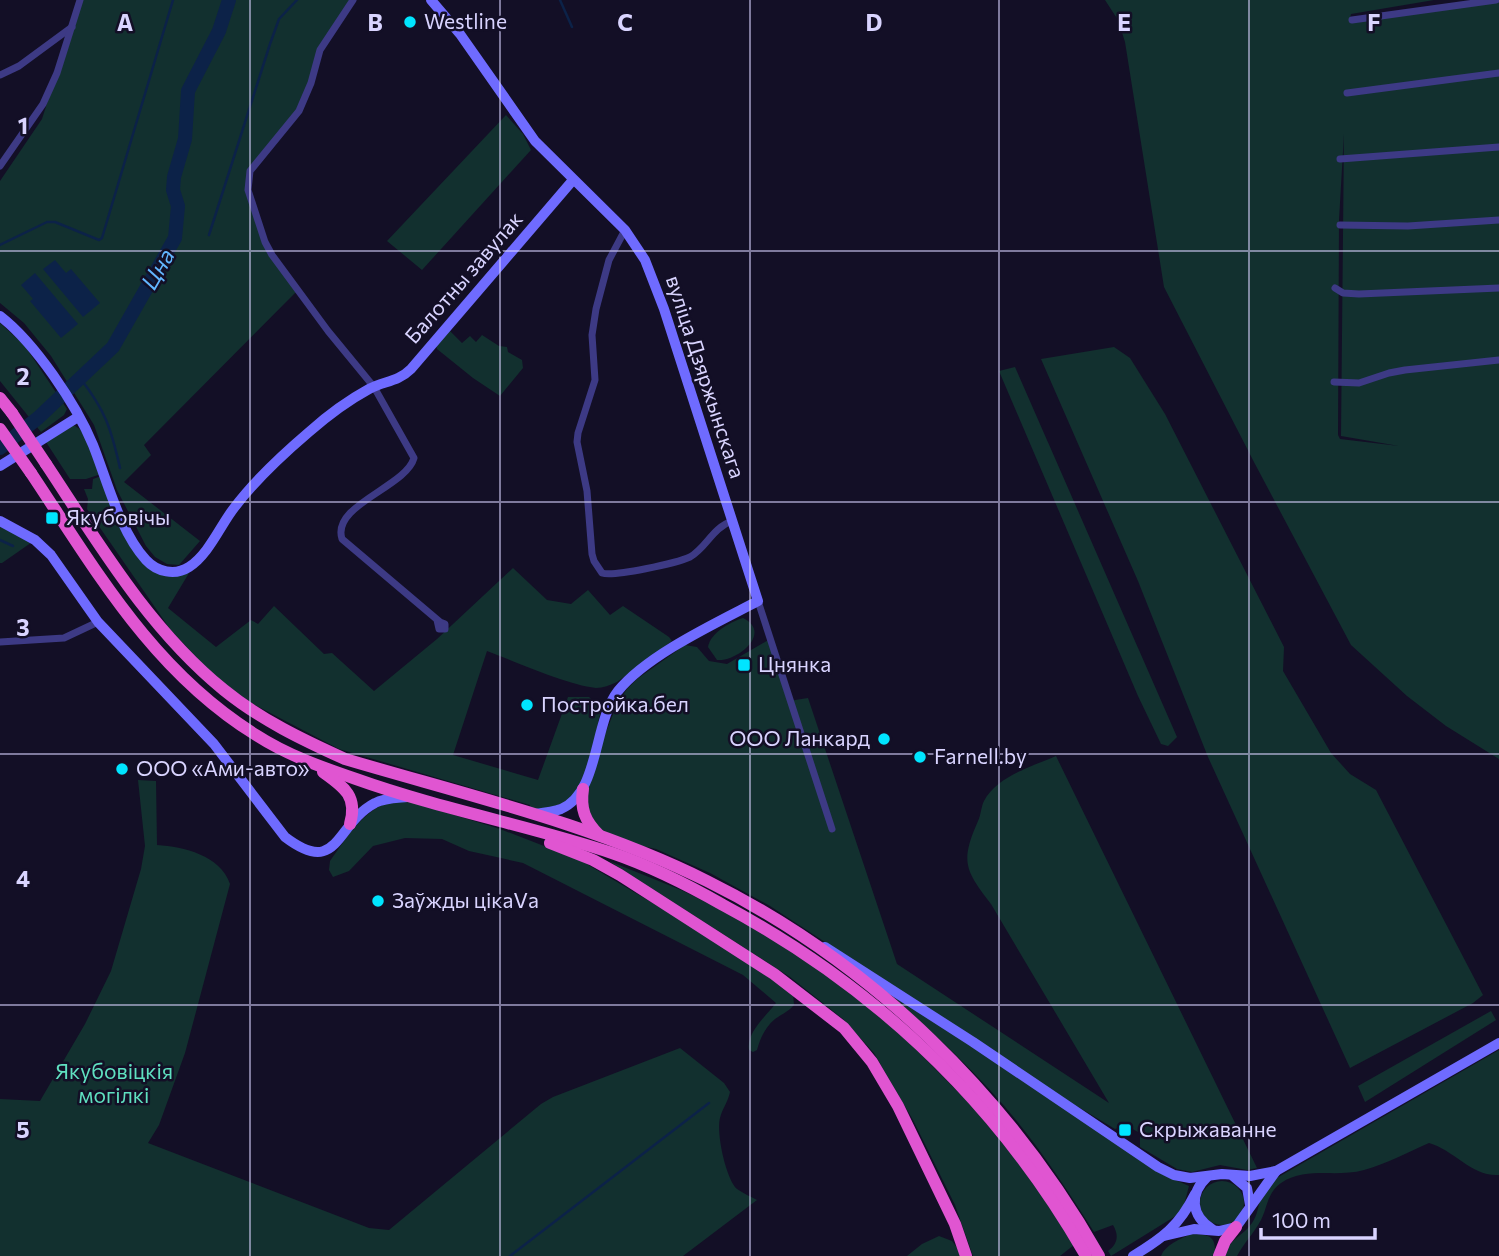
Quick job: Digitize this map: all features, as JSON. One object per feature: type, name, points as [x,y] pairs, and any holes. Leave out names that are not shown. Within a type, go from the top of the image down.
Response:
[{"type":"highway","points":[[0,398],[147,613],[176,646],[226,692],[258,715],[345,759],[602,837],[707,881],[797,933],[880,994],[950,1056],[1005,1117],[1043,1166],[1083,1239],[1086,1256]]},
{"type":"highway","points":[[0,429],[126,615],[181,678],[223,712],[257,737],[312,763],[407,797],[614,853],[758,923],[799,949],[872,1003],[911,1034],[942,1064],[989,1117],[1099,1256]]},
{"type":"highway","points":[[312,763],[349,795],[354,813],[350,824]]},
{"type":"highway","points":[[583,789],[581,802],[585,818],[602,837]]},
{"type":"highway","points":[[467,814],[593,860],[620,875],[774,974],[844,1028],[872,1062],[898,1105],[955,1224],[966,1256]]},
{"type":"highway","points":[[1219,1256],[1225,1241],[1236,1227]]},
{"type":"main road","name":"вуліца Дзяржынскага","points":[[431,0],[460,34],[535,141],[625,230],[652,276],[758,601]]},
{"type":"main road","name":"Балотны завулак","points":[[0,316],[25,340],[70,403],[92,443],[126,527],[140,552],[154,567],[178,572],[195,563],[244,495],[298,442],[332,413],[374,387],[399,379],[411,369],[573,180]]},
{"type":"main road","points":[[0,467],[78,417]]},
{"type":"main road","points":[[0,521],[35,540],[51,555],[98,622],[214,744],[285,837],[298,846],[318,852],[327,850],[350,824],[374,803],[407,797]]},
{"type":"main road","points":[[531,814],[563,808],[583,789],[605,718],[613,698],[621,688],[666,653],[758,601]]},
{"type":"main road","points":[[797,933],[871,975],[1158,1167],[1174,1175],[1190,1178],[1222,1174],[1250,1176],[1276,1171],[1499,1044]]},
{"type":"main road","points":[[1164,1236],[1194,1229],[1228,1230],[1236,1227],[1276,1171]]},
{"type":"main road","points":[[1231,1175],[1247,1188],[1250,1205]]},
{"type":"main road","points":[[1133,1256],[1164,1236],[1183,1217],[1207,1177]]},
{"type":"main road","points":[[1195,1194],[1197,1215],[1212,1229]]},
{"type":"street","points":[[0,166],[43,104],[57,73],[80,0]]},
{"type":"street","points":[[353,0],[320,50],[311,83],[299,111],[250,171],[248,190],[265,242],[298,290],[374,387],[414,458],[405,474],[359,506],[342,524],[340,532],[348,546],[437,620]]},
{"type":"street","points":[[1352,20],[1496,0]]},
{"type":"street","points":[[0,75],[19,66],[72,26]]},
{"type":"street","points":[[1347,93],[1499,73]]},
{"type":"street","points":[[1340,159],[1499,148]]},
{"type":"street","points":[[1340,225],[1408,226],[1499,220]]},
{"type":"street","points":[[625,230],[604,274],[593,327],[595,380],[578,433],[578,452],[587,491],[594,561],[602,573],[614,575],[683,559],[695,552],[722,525],[732,521]]},
{"type":"street","points":[[1335,288],[1343,293],[1359,294],[1499,288]]},
{"type":"street","points":[[1334,382],[1359,383],[1405,370],[1499,360]]},
{"type":"street","name":"вуліца Дзяржынскага","points":[[758,601],[832,829]]},
{"type":"street","points":[[0,642],[64,638],[98,622]]},
{"type":"green space","points":[[80,0],[353,0],[327,39],[299,111],[248,179],[265,242],[298,290],[144,445],[151,455],[124,482],[200,541],[179,565],[167,564],[155,557],[146,546],[117,490],[94,425],[51,356],[24,323],[0,303],[0,181],[42,119]]},
{"type":"green space","points":[[1105,0],[1434,0],[1351,14],[1350,18],[1499,0],[1499,759],[1446,726],[1407,696],[1351,645],[1255,464],[1164,287],[1125,42],[1118,20]],"holes":[[[1344,134],[1341,436],[1399,446],[1340,439],[1338,435],[1339,220]]]},
{"type":"green space","points":[[506,115],[523,134],[531,150],[422,270],[387,241]]},
{"type":"green space","points":[[0,323],[25,346],[67,409],[64,415],[41,432],[0,381]]},
{"type":"green space","points":[[449,330],[462,343],[470,336],[476,342],[482,335],[499,346],[507,347],[508,352],[522,360],[523,368],[500,396],[437,349],[436,344]]},
{"type":"green space","points":[[1114,347],[1130,358],[1165,414],[1284,647],[1283,671],[1331,753],[1350,774],[1376,790],[1483,995],[1473,1003],[1350,1068],[1208,757],[1138,581],[1041,359]]},
{"type":"green space","points":[[1015,367],[1177,737],[1168,746],[1161,744],[1138,696],[999,371]]},
{"type":"green space","points":[[72,425],[83,432],[101,474],[86,479],[70,479],[46,442]]},
{"type":"green space","points":[[104,475],[131,538],[162,570],[195,563],[168,608],[216,647],[251,620],[258,624],[274,606],[324,654],[332,653],[374,691],[437,639],[513,568],[547,600],[571,604],[588,590],[610,615],[623,606],[669,637],[672,641],[617,682],[599,688],[556,678],[487,651],[453,755],[538,780],[568,697],[589,697],[597,705],[600,714],[585,784],[618,702],[637,679],[685,645],[697,647],[709,661],[727,664],[770,639],[789,701],[808,698],[897,964],[1109,1103],[991,904],[975,882],[968,865],[967,856],[972,835],[983,803],[990,792],[1006,778],[1056,756],[1257,1168],[1247,1170],[1220,1165],[1192,1172],[1177,1169],[1140,1147],[1140,1133],[1125,1125],[1115,1129],[1060,1096],[770,906],[710,873],[656,849],[602,837],[575,799],[531,814],[530,805],[339,749],[255,705],[216,678],[170,629],[87,509],[88,499],[84,489],[92,489],[93,479]]},
{"type":"green space","points":[[0,521],[35,540],[2,563],[0,563]]},
{"type":"green space","points":[[743,618],[751,624],[754,631],[749,645],[734,656],[717,660],[708,647],[712,637],[727,625]]},
{"type":"green space","name":"Якубовіцкія могілкі","points":[[138,780],[156,781],[157,845],[178,848],[210,859],[225,874],[230,884],[185,1053],[159,1125],[148,1143],[369,1228],[389,1230],[541,1104],[680,1048],[724,1083],[730,1092],[719,1125],[723,1155],[733,1184],[757,1200],[683,1256],[0,1256],[0,1099],[40,1101],[85,1024],[111,971],[141,869],[145,846]]},
{"type":"green space","points":[[392,801],[412,802],[500,829],[580,860],[715,940],[793,994],[794,1005],[768,1026],[757,1050],[753,1052],[749,1050],[751,1037],[776,1003],[743,975],[523,863],[469,851],[442,839],[405,838],[373,846],[349,871],[333,877],[329,870],[330,861],[350,834],[372,811]]},
{"type":"green space","points":[[609,861],[681,890],[749,923],[824,972],[882,1015],[971,1105],[1027,1173],[1074,1245],[1060,1256],[973,1256],[955,1205],[913,1120],[874,1053],[843,1019],[790,977]]},
{"type":"green space","points":[[886,989],[1162,1174],[1189,1186],[1183,1209],[1111,1256],[1108,1251],[1116,1239],[1113,1225],[1094,1232],[1005,1106]]},
{"type":"green space","points":[[1491,1011],[1496,1020],[1365,1102],[1358,1086]]},
{"type":"green space","points":[[1499,1050],[1499,1175],[1480,1172],[1429,1143],[1364,1170],[1301,1175],[1281,1183],[1273,1191],[1261,1220],[1237,1256],[1224,1256],[1233,1241],[1252,1223],[1262,1195],[1275,1179]]},
{"type":"green space","points":[[1222,1181],[1238,1187],[1244,1203],[1238,1219],[1222,1225],[1206,1219],[1200,1203],[1206,1187]]},
{"type":"green space","points":[[1191,1234],[1210,1237],[1213,1240],[1215,1256],[1161,1256],[1169,1246]]},
{"type":"green space","points":[[939,1236],[952,1241],[963,1256],[907,1256],[922,1244]]},
{"type":"water","points":[[55,260],[66,273],[71,269],[100,303],[83,317],[43,269]]},
{"type":"water","points":[[35,273],[78,324],[61,338],[30,301],[33,299],[21,285]]},
{"type":"waterway","points":[[0,245],[47,222],[55,222],[99,240],[102,238],[173,0]]},
{"type":"waterway","name":"Цна","points":[[0,448],[38,418],[113,347],[175,238],[178,206],[173,190],[174,177],[185,139],[188,91],[219,31],[229,0]]},
{"type":"waterway","points":[[209,235],[279,19],[297,0]]},
{"type":"waterway","points":[[560,0],[572,27]]},
{"type":"waterway","points":[[80,378],[106,420],[120,468]]},
{"type":"waterway","points":[[0,540],[13,546]]},
{"type":"waterway","points":[[510,1256],[709,1103]]},
{"type":"place","name":"Westline","points":[[410,22]]},
{"type":"place","name":"Якубовічы","points":[[52,518]]},
{"type":"place","name":"Цнянка","points":[[744,665]]},
{"type":"place","name":"Постройка.бел","points":[[527,705]]},
{"type":"place","name":"ООО Ланкард","points":[[884,739]]},
{"type":"place","name":"Farnell.by","points":[[920,757]]},
{"type":"place","name":"ООО «Ами-авто»","points":[[122,769]]},
{"type":"place","name":"Заўжды цікаVа","points":[[378,901]]},
{"type":"place","name":"Скрыжаванне","points":[[1125,1130]]}]
